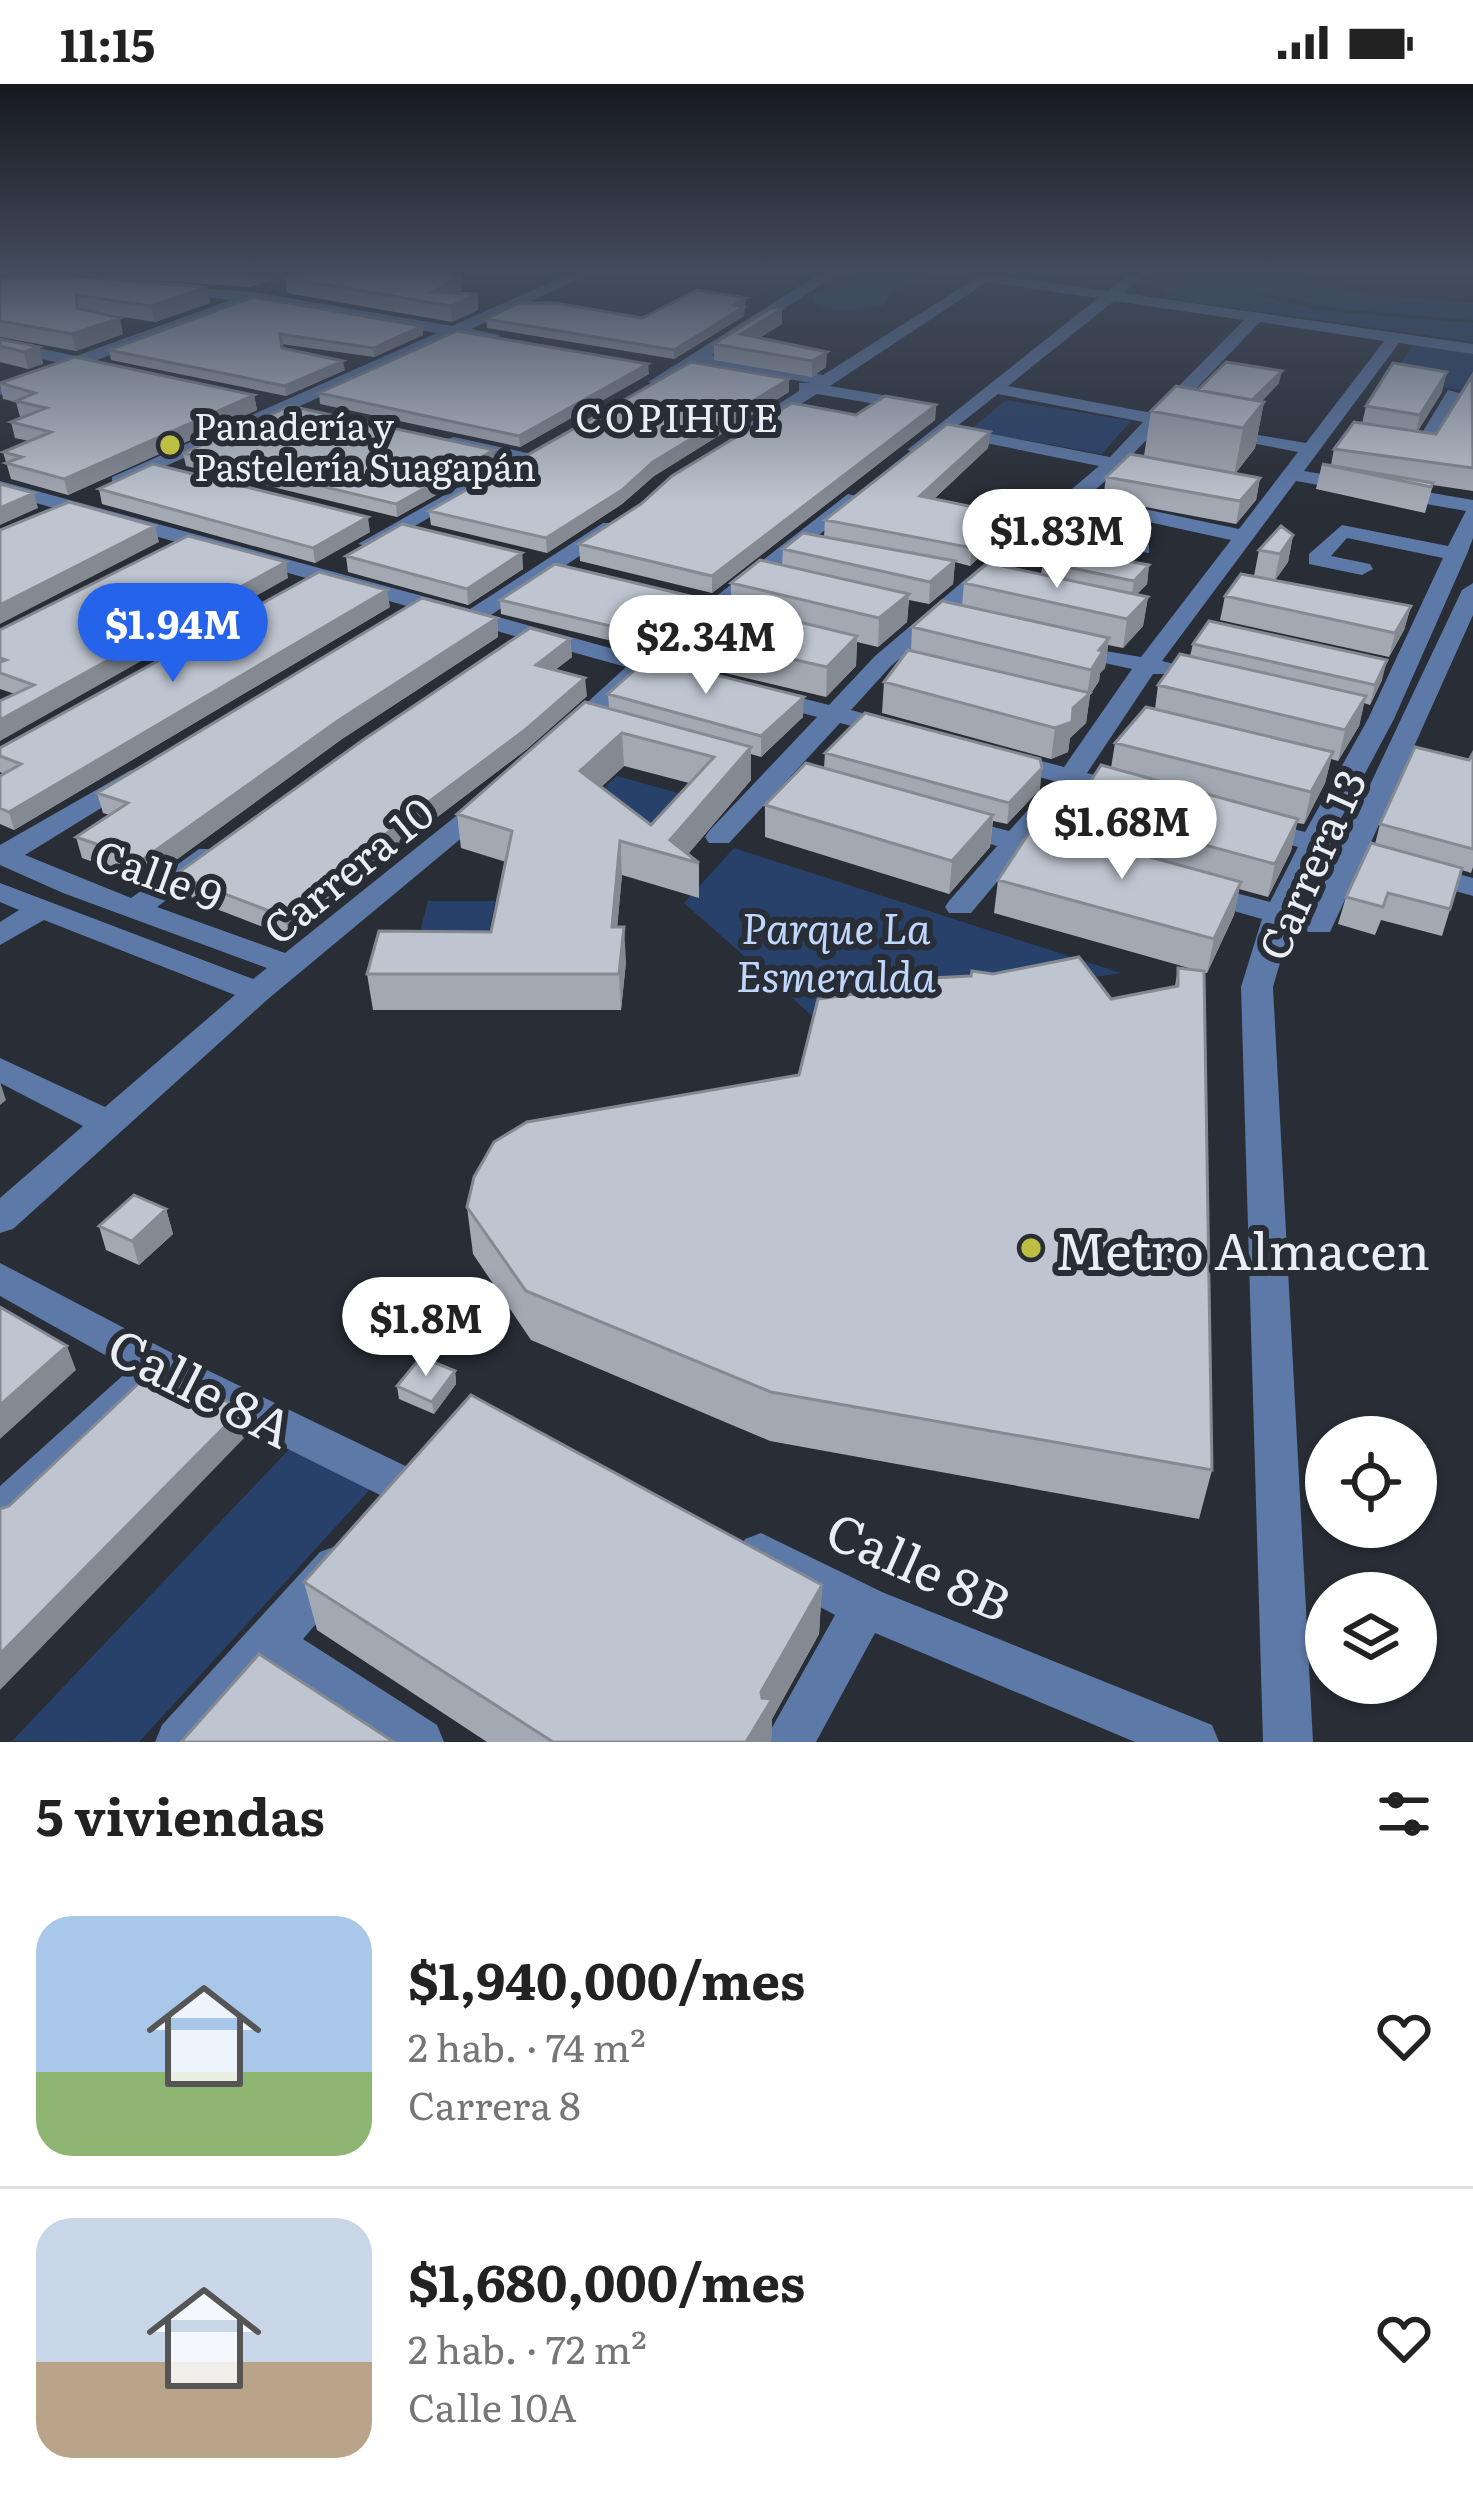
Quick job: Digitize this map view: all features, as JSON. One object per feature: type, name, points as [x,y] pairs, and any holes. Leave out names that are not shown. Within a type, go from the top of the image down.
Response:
[{"type":"street","points":[[15,348],[118,371]]},
{"type":"street","points":[[0,391],[111,348]]},
{"type":"street","points":[[36,521],[419,348]]},
{"type":"street","points":[[639,392],[706,348]]},
{"type":"street","points":[[740,437],[877,348]]},
{"type":"street","points":[[548,751],[642,665],[712,611],[767,578],[797,544],[956,413],[1044,348]]},
{"type":"street","points":[[719,837],[764,770],[834,712],[931,618],[1125,466],[1155,419],[1225,348]]},
{"type":"street","points":[[960,907],[1071,777],[1108,717],[1151,666],[1178,622],[1221,583],[1246,536],[1386,348]]},
{"type":"street","points":[[336,359],[375,368]]},
{"type":"street","points":[[680,364],[929,399]]},
{"type":"street","points":[[822,385],[956,413],[1125,466]]},
{"type":"street","points":[[994,388],[1155,419],[1473,511]]},
{"type":"street","points":[[1383,441],[1422,448],[1454,394]]},
{"type":"street","points":[[245,398],[309,412]]},
{"type":"street","points":[[358,550],[534,453],[439,440]]},
{"type":"street","points":[[1301,462],[1473,497]]},
{"type":"street","points":[[149,467],[194,478]]},
{"type":"street","points":[[0,487],[706,681]]},
{"type":"street","name":"Carrera 13","points":[[1299,920],[1336,773],[1370,716],[1412,621],[1456,554],[1473,511]]},
{"type":"street","points":[[475,616],[632,512]]},
{"type":"street","points":[[1142,550],[1106,542],[1130,512],[1246,536]]},
{"type":"street","points":[[376,521],[442,538]]},
{"type":"street","points":[[1362,568],[1317,559],[1342,531],[1456,554]]},
{"type":"street","points":[[150,560],[192,538]]},
{"type":"street","points":[[797,544],[833,550]]},
{"type":"street","name":"Carrera 13","points":[[1288,1742],[1257,987],[1299,920],[1353,853],[1473,590]]},
{"type":"street","points":[[387,623],[424,601]]},
{"type":"street","points":[[490,658],[529,632]]},
{"type":"street","points":[[1041,642],[1197,676]]},
{"type":"street","points":[[749,691],[920,736]]},
{"type":"street","points":[[582,720],[625,732]]},
{"type":"street","points":[[985,753],[1160,801]]},
{"type":"street","points":[[2,855],[160,760]]},
{"type":"street","points":[[764,770],[819,785]]},
{"type":"street","name":"Carrera 10","points":[[0,1219],[257,992],[513,782]]},
{"type":"street","points":[[929,817],[1082,860]]},
{"type":"street","points":[[1226,819],[1473,886]]},
{"type":"street","points":[[134,910],[226,843]]},
{"type":"street","name":"Calle 9","points":[[2,855],[134,910],[290,966]]},
{"type":"street","points":[[1170,884],[1299,920]]},
{"type":"street","name":"Calle 9","points":[[0,892],[257,992]]},
{"type":"street","points":[[0,936],[40,909]]},
{"type":"street","points":[[0,1069],[105,1122]]},
{"type":"street","name":"Calle 8A","points":[[0,1279],[396,1499],[268,1643]]},
{"type":"street","points":[[0,1514],[158,1365]]},
{"type":"street","name":"Calle 8B","points":[[722,1533],[865,1607],[1194,1742]]},
{"type":"street","points":[[789,1742],[865,1607]]},
{"type":"street","points":[[180,1742],[268,1643],[419,1742]]},
{"type":"green space","points":[[1411,348],[1473,352],[1473,391],[1389,381]]},
{"type":"green space","points":[[1006,400],[1131,421],[1102,454],[970,430]]},
{"type":"green space","points":[[617,776],[703,800],[672,831],[584,806]]},
{"type":"green space","name":"Parque La Esmeralda","points":[[734,848],[1121,973],[818,1021],[684,903]]},
{"type":"green space","points":[[428,901],[495,901],[482,964],[412,963]]},
{"type":"green space","points":[[299,1439],[373,1486],[139,1742],[12,1741]]},
{"type":"building","points":[[284,348],[343,361],[285,386],[109,350]]},
{"type":"building","points":[[418,348],[558,348],[648,364],[519,436],[319,393]]},
{"type":"building","points":[[739,348],[827,352],[812,361]]},
{"type":"building","points":[[75,357],[254,395],[64,479],[6,463],[22,457],[3,452],[51,432],[11,422],[46,408],[16,401],[35,393],[0,383]]},
{"type":"building","points":[[691,362],[789,379],[653,462],[622,490],[546,538],[429,511]]},
{"type":"building","points":[[1226,362],[1282,371],[1252,400],[1198,390]]},
{"type":"building","points":[[1393,363],[1447,372],[1420,415],[1366,406]]},
{"type":"building","points":[[1472,376],[1473,468],[1334,449],[1354,422],[1436,434]]},
{"type":"building","points":[[1176,386],[1264,402],[1243,428],[1151,411]]},
{"type":"building","points":[[885,396],[936,405],[712,576],[579,544],[641,504],[672,476],[792,403],[856,415]]},
{"type":"building","points":[[290,406],[494,450],[396,504],[183,453]]},
{"type":"building","points":[[947,424],[990,432],[920,496],[1007,514],[972,548],[825,520]]},
{"type":"building","points":[[1130,454],[1260,478],[1240,501],[1106,477]]},
{"type":"building","points":[[153,464],[368,517],[313,548],[99,489]]},
{"type":"building","points":[[1322,464],[1433,483],[1431,487]]},
{"type":"building","points":[[0,484],[34,493],[0,508]]},
{"type":"building","points":[[69,502],[155,526],[0,605],[0,530]]},
{"type":"building","points":[[402,524],[522,553],[467,589],[346,556]]},
{"type":"building","points":[[1281,526],[1293,535],[1280,554],[1259,550]]},
{"type":"building","points":[[803,533],[955,561],[930,582],[783,549]]},
{"type":"building","points":[[188,536],[286,562],[0,720],[0,701],[34,685],[0,673],[0,662],[6,660],[0,658],[0,630]]},
{"type":"building","points":[[1056,548],[1149,565],[1134,581],[1043,562]]},
{"type":"building","points":[[760,560],[909,594],[879,618],[731,583]]},
{"type":"building","points":[[988,563],[1148,597],[1127,619],[964,583]]},
{"type":"building","points":[[555,564],[690,596],[640,633],[500,600]]},
{"type":"building","points":[[319,572],[387,590],[9,812],[0,808],[0,776],[21,764],[0,756],[0,748]]},
{"type":"building","points":[[1241,574],[1411,606],[1395,633],[1225,596]]},
{"type":"building","points":[[422,598],[497,618],[339,720],[142,860],[76,837],[128,803],[97,793]]},
{"type":"building","points":[[709,600],[857,636],[827,667],[669,631]]},
{"type":"building","points":[[942,601],[1109,638],[1091,670],[912,627]]},
{"type":"building","points":[[1209,621],[1387,660],[1375,685],[1193,644]]},
{"type":"building","points":[[530,628],[570,639],[536,665],[585,678],[285,917],[175,875],[363,740]]},
{"type":"building","points":[[908,650],[1090,693],[1073,708],[1072,722],[1055,728],[884,682]]},
{"type":"building","points":[[1180,654],[1366,696],[1345,730],[1158,685]]},
{"type":"building","points":[[648,658],[804,697],[761,736],[608,694]]},
{"type":"building","points":[[585,702],[751,747],[670,840],[699,863],[620,841],[612,927],[624,927],[619,974],[367,974],[379,931],[491,932],[512,831],[457,814]],"holes":[[[622,733],[714,757],[651,825],[580,771]]]},
{"type":"building","points":[[1146,707],[1333,752],[1311,792],[1115,743]]},
{"type":"building","points":[[865,713],[1040,759],[1042,768],[1009,803],[825,753]]},
{"type":"building","points":[[1415,747],[1469,760],[1473,753],[1473,849],[1380,824]]},
{"type":"building","points":[[806,763],[993,815],[952,861],[765,805]]},
{"type":"building","points":[[1101,765],[1298,819],[1275,864],[1073,809]]},
{"type":"building","points":[[1034,825],[1241,882],[1214,939],[998,880]]},
{"type":"building","points":[[1371,843],[1462,868],[1450,909],[1388,893],[1383,907],[1346,897]]},
{"type":"building","points":[[1079,957],[1111,999],[1178,986],[1178,968],[1204,971],[1212,1470],[771,1392],[526,1291],[467,1207],[474,1177],[494,1142],[527,1122],[799,1075],[818,999],[893,989],[911,979],[971,976],[972,971],[993,974]]},
{"type":"building","points":[[134,1195],[166,1209],[132,1241],[99,1226]]},
{"type":"building","points":[[0,1307],[67,1346],[0,1405]]},
{"type":"building","points":[[421,1357],[455,1371],[432,1402],[397,1386]]},
{"type":"building","points":[[156,1367],[242,1409],[0,1654],[0,1509],[9,1506]]},
{"type":"building","points":[[471,1395],[822,1585],[761,1692],[762,1698],[772,1699],[746,1742],[553,1742],[304,1582]]},
{"type":"building","points":[[259,1654],[394,1742],[181,1742]]},
{"type":"place","name":"Panadería y Pastelería Suagapán","points":[[170,445]]},
{"type":"place","name":"Metro Almacen","points":[[1031,1248]]},
{"type":"district","name":"COPIHUE","points":[[678,415]]}]
